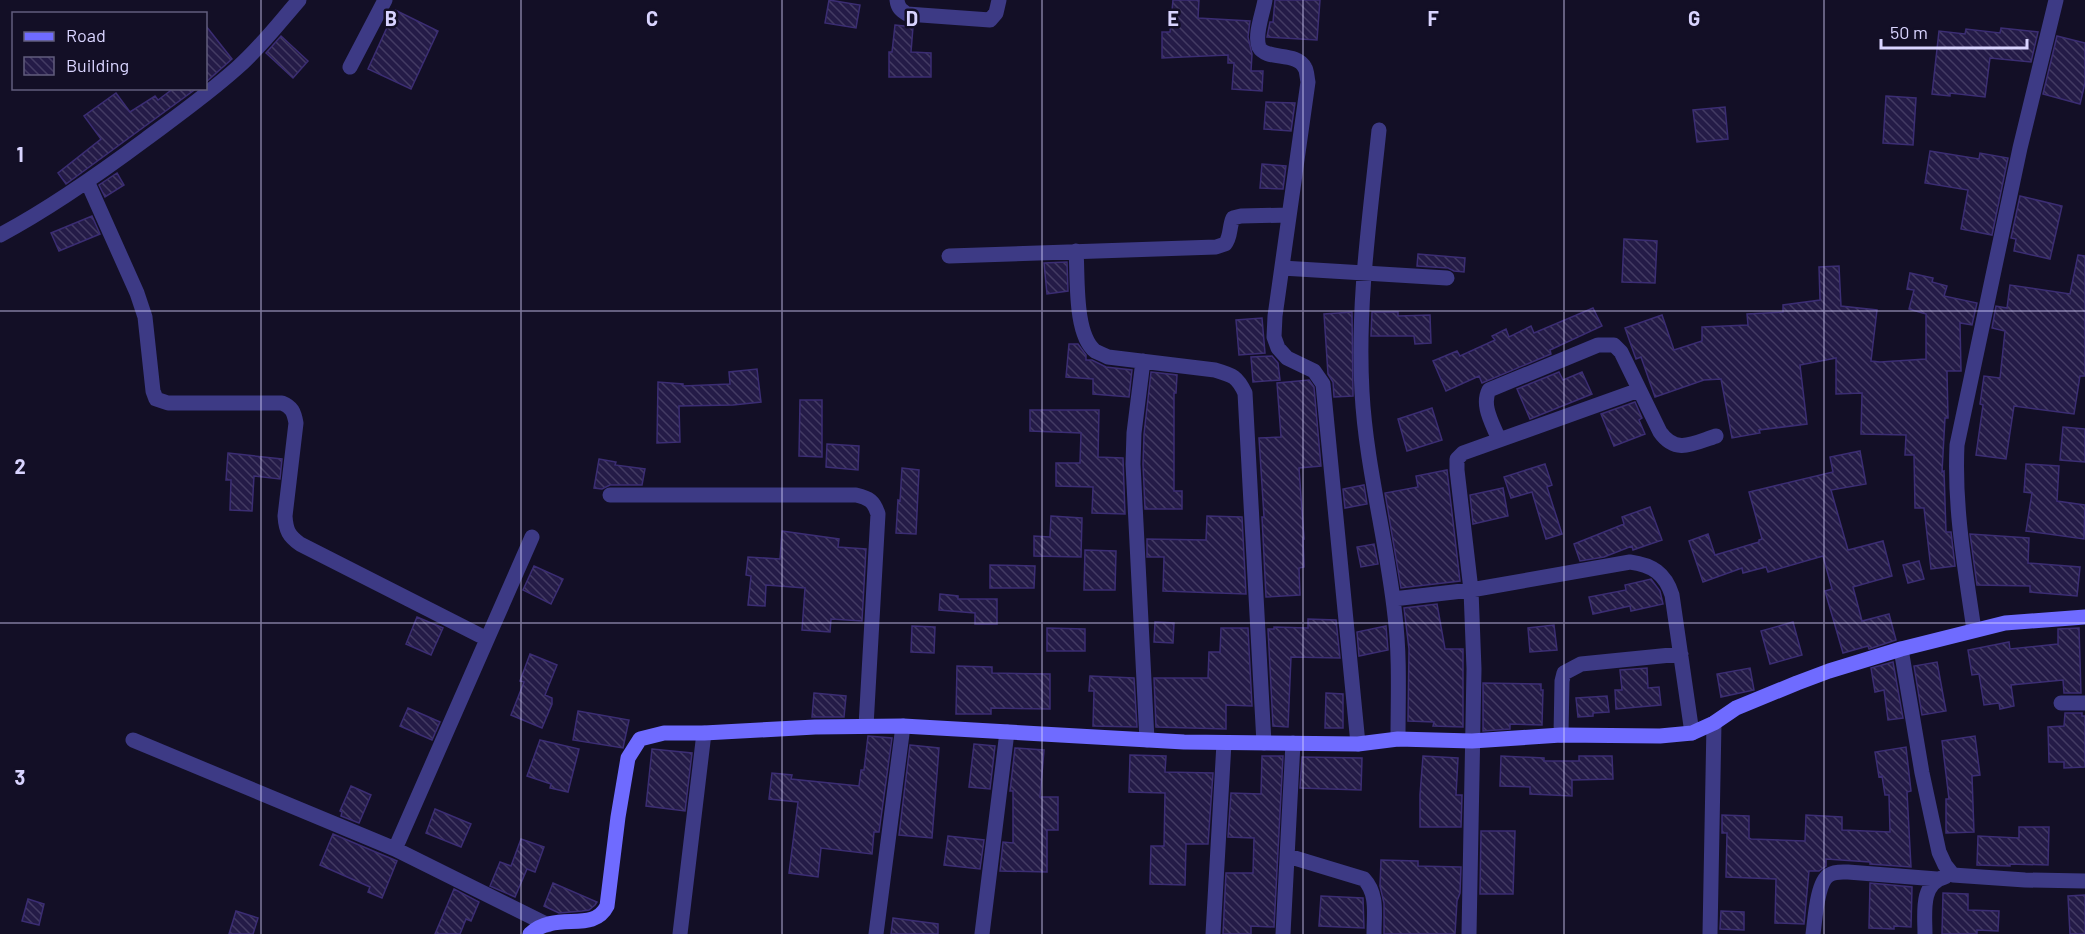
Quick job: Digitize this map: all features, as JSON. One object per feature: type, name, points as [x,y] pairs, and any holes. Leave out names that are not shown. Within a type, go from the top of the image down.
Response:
[{"type":"street","points":[[0,235],[46,209],[203,97],[238,68],[298,0]]},
{"type":"street","points":[[350,67],[385,0]]},
{"type":"street","points":[[897,0],[901,10],[907,14],[990,20],[996,13],[999,0]]},
{"type":"street","points":[[1265,0],[1258,34],[1259,46],[1264,52],[1299,60],[1305,68],[1308,82],[1274,337],[1278,348],[1287,357],[1314,371],[1323,384],[1358,744]]},
{"type":"street","points":[[1974,630],[1958,515],[1955,482],[1957,445],[2020,148],[2056,0]]},
{"type":"street","points":[[1379,130],[1364,273],[1362,393],[1366,434],[1393,599],[1399,658],[1398,739]]},
{"type":"street","points":[[87,181],[137,293],[145,317],[153,391],[156,399],[168,403],[282,403],[290,406],[296,423],[285,516],[290,536],[300,544],[487,639]]},
{"type":"street","points":[[949,256],[1216,247],[1226,244],[1229,239],[1233,218],[1289,215]]},
{"type":"street","points":[[1076,251],[1080,322],[1085,336],[1095,350],[1108,357],[1215,370],[1232,375],[1240,382],[1245,393],[1264,743]]},
{"type":"street","points":[[1282,268],[1447,278]]},
{"type":"street","points":[[1499,440],[1486,406],[1485,398],[1489,390],[1599,345],[1614,345],[1621,352],[1665,440],[1683,446],[1716,436]]},
{"type":"street","points":[[1143,361],[1134,433],[1134,464],[1147,740]]},
{"type":"street","points":[[1468,934],[1474,669],[1471,590],[1457,459],[1463,453],[1639,390]]},
{"type":"street","points":[[610,495],[856,495],[869,498],[875,504],[878,514],[866,726]]},
{"type":"street","points":[[395,849],[532,537]]},
{"type":"street","points":[[1393,599],[1471,590],[1630,562],[1655,568],[1668,582],[1672,595],[1692,733]]},
{"type":"street","points":[[530,934],[548,925],[585,927],[594,925],[603,916],[607,906],[628,758],[640,739],[664,733],[704,733],[815,726],[903,726],[1147,740],[1358,744],[1398,739],[1472,741],[1561,735],[1660,736],[1692,733],[1714,723],[1736,708],[1787,687],[1829,671],[1901,649],[2005,623],[2085,617]]},
{"type":"street","points":[[1901,649],[1922,772],[1939,852],[1953,875]]},
{"type":"street","points":[[1561,735],[1564,673],[1581,664],[1681,654]]},
{"type":"street","points":[[2061,704],[2085,703]]},
{"type":"street","points":[[1710,934],[1714,723]]},
{"type":"street","points":[[876,934],[903,726]]},
{"type":"street","points":[[982,934],[1007,732]]},
{"type":"street","points":[[681,934],[704,733]]},
{"type":"street","points":[[134,740],[395,849],[548,925]]},
{"type":"street","points":[[1213,934],[1224,743]]},
{"type":"street","points":[[1284,934],[1293,743]]},
{"type":"street","points":[[1288,856],[1364,879],[1371,886],[1374,895],[1374,934]]},
{"type":"street","points":[[1813,934],[1822,883],[1828,875],[1838,872],[1937,879],[1953,875],[2085,881]]},
{"type":"street","points":[[1925,934],[1927,891],[1937,879]]},
{"type":"building","points":[[829,0],[860,5],[856,28],[825,23]]},
{"type":"building","points":[[1173,0],[1199,0],[1198,18],[1250,21],[1248,37],[1252,54],[1251,71],[1263,71],[1262,91],[1232,89],[1234,63],[1228,63],[1228,55],[1162,58],[1162,32],[1170,32]]},
{"type":"building","points":[[1275,0],[1320,0],[1317,40],[1267,37],[1270,22],[1273,22]]},
{"type":"building","points":[[395,10],[438,31],[411,89],[368,69]]},
{"type":"building","points":[[895,25],[913,27],[911,52],[931,53],[931,77],[889,77],[889,52],[892,52]]},
{"type":"building","points":[[207,27],[232,59],[207,81]]},
{"type":"building","points":[[2001,28],[2038,32],[2031,62],[1990,58],[1985,97],[1950,93],[1950,96],[1932,94],[1939,31],[1965,34],[1966,29],[2000,33]]},
{"type":"building","points":[[281,36],[308,61],[293,78],[266,53]]},
{"type":"building","points":[[2057,36],[2085,43],[2085,83],[2080,104],[2043,94]]},
{"type":"building","points":[[171,90],[194,90],[66,184],[58,173],[101,139],[84,116],[116,93],[130,112],[155,96],[158,100]]},
{"type":"building","points":[[1886,96],[1916,98],[1913,145],[1883,143]]},
{"type":"building","points":[[1266,102],[1295,103],[1291,131],[1264,129]]},
{"type":"building","points":[[1725,107],[1728,139],[1697,142],[1693,110]]},
{"type":"building","points":[[1930,151],[1979,159],[1980,153],[2008,158],[1992,235],[1961,229],[1968,190],[1925,183]]},
{"type":"building","points":[[1262,164],[1286,166],[1283,189],[1260,188]]},
{"type":"building","points":[[117,173],[124,185],[105,197],[99,185]]},
{"type":"building","points":[[2020,196],[2062,206],[2050,259],[2014,251],[2016,239],[2011,238]]},
{"type":"building","points":[[92,216],[100,234],[59,251],[51,233]]},
{"type":"building","points":[[1624,239],[1657,241],[1655,283],[1622,282]]},
{"type":"building","points":[[1418,254],[1465,258],[1464,272],[1448,268],[1417,266]]},
{"type":"building","points":[[2078,255],[2085,256],[2085,376],[2080,376],[2074,414],[2014,406],[2006,459],[1976,455],[1983,405],[1980,404],[1984,376],[2000,378],[2005,331],[1992,328],[1996,306],[2007,308],[2010,285],[2070,294]]},
{"type":"building","points":[[1067,262],[1068,291],[1047,294],[1044,263]]},
{"type":"building","points":[[1839,266],[1841,306],[1877,310],[1871,361],[1926,359],[1926,314],[1909,309],[1914,290],[1907,289],[1910,273],[1933,278],[1932,282],[1947,286],[1944,296],[1977,303],[1972,325],[1960,323],[1961,371],[1947,371],[1948,418],[1945,418],[1942,472],[1944,471],[1946,532],[1951,532],[1955,566],[1931,569],[1924,508],[1915,508],[1914,455],[1905,455],[1906,435],[1861,434],[1862,393],[1836,394],[1836,358],[1800,365],[1807,424],[1759,430],[1760,433],[1732,438],[1721,379],[1704,380],[1655,397],[1641,357],[1636,359],[1625,328],[1662,315],[1674,350],[1702,341],[1702,327],[1748,325],[1747,314],[1783,312],[1783,305],[1820,300],[1819,267]]},
{"type":"building","points":[[1593,308],[1602,326],[1550,350],[1551,354],[1482,383],[1479,376],[1446,391],[1433,361],[1457,351],[1460,356],[1495,340],[1492,336],[1506,329],[1509,337],[1531,326],[1534,333]]},
{"type":"building","points":[[1352,312],[1353,396],[1334,397],[1333,382],[1328,374],[1324,314]]},
{"type":"building","points":[[1372,312],[1398,312],[1398,316],[1430,315],[1431,343],[1415,344],[1414,336],[1371,336]]},
{"type":"building","points":[[1262,318],[1265,353],[1239,355],[1236,320]]},
{"type":"building","points":[[1069,344],[1078,344],[1086,355],[1086,360],[1092,360],[1106,367],[1132,370],[1129,397],[1093,394],[1093,379],[1066,377]]},
{"type":"building","points":[[1272,356],[1278,363],[1280,380],[1253,382],[1251,357]]},
{"type":"building","points":[[757,369],[761,402],[679,406],[680,442],[657,443],[658,382],[683,384],[683,386],[730,384],[729,372]]},
{"type":"building","points":[[1151,372],[1177,375],[1176,393],[1174,393],[1174,491],[1182,491],[1182,509],[1145,509],[1144,434]]},
{"type":"building","points":[[1559,372],[1563,380],[1582,372],[1592,394],[1530,419],[1517,389]]},
{"type":"building","points":[[1309,380],[1314,387],[1321,466],[1299,468],[1304,539],[1304,567],[1299,568],[1300,595],[1266,597],[1259,438],[1281,437],[1277,383]]},
{"type":"building","points":[[800,400],[822,400],[822,457],[799,456]]},
{"type":"building","points":[[1635,402],[1642,418],[1639,420],[1645,434],[1614,446],[1601,414]]},
{"type":"building","points":[[1432,408],[1442,440],[1407,451],[1398,419]]},
{"type":"building","points":[[1030,410],[1099,410],[1098,457],[1123,458],[1125,514],[1092,513],[1093,487],[1056,486],[1056,463],[1080,463],[1081,433],[1030,431]]},
{"type":"building","points":[[2063,427],[2085,429],[2085,462],[2060,460]]},
{"type":"building","points":[[827,444],[859,446],[858,470],[826,467]]},
{"type":"building","points":[[1860,451],[1866,484],[1831,490],[1848,550],[1883,541],[1892,576],[1853,587],[1862,621],[1889,614],[1896,640],[1869,649],[1868,646],[1843,653],[1825,591],[1832,589],[1823,556],[1768,572],[1766,567],[1743,573],[1742,568],[1703,582],[1689,541],[1708,534],[1715,555],[1759,542],[1762,539],[1749,492],[1833,472],[1830,457]]},
{"type":"building","points":[[228,453],[282,459],[280,479],[254,476],[252,511],[230,510],[231,480],[226,480]]},
{"type":"building","points":[[599,459],[616,462],[615,465],[645,469],[642,485],[610,485],[602,489],[594,488]]},
{"type":"building","points":[[1545,464],[1552,485],[1547,487],[1562,534],[1546,539],[1532,492],[1511,498],[1504,477]]},
{"type":"building","points":[[2026,464],[2059,466],[2057,501],[2085,505],[2084,539],[2026,531],[2032,493],[2024,492]]},
{"type":"building","points":[[902,468],[919,470],[916,534],[896,533]]},
{"type":"building","points":[[1447,470],[1460,581],[1401,588],[1385,493],[1418,487],[1416,476]]},
{"type":"building","points":[[1364,485],[1367,504],[1345,508],[1343,489]]},
{"type":"building","points":[[1503,488],[1508,516],[1473,524],[1470,495]]},
{"type":"building","points":[[1650,507],[1662,540],[1633,550],[1632,546],[1604,557],[1580,561],[1574,544],[1624,524],[1622,517]]},
{"type":"building","points":[[1051,516],[1082,518],[1081,557],[1034,556],[1034,536],[1050,537]]},
{"type":"building","points":[[1207,516],[1242,517],[1246,594],[1163,591],[1164,557],[1147,557],[1147,539],[1206,540]]},
{"type":"building","points":[[782,531],[839,539],[838,547],[866,549],[862,621],[831,619],[830,632],[802,630],[805,588],[766,585],[765,606],[748,605],[751,576],[746,575],[748,557],[780,559]]},
{"type":"building","points":[[1970,534],[2029,538],[2028,563],[2080,567],[2077,596],[2030,592],[2030,586],[1977,585]]},
{"type":"building","points":[[1374,544],[1378,564],[1361,567],[1357,547]]},
{"type":"building","points":[[1085,550],[1116,551],[1115,590],[1084,590]]},
{"type":"building","points":[[1919,561],[1924,579],[1908,583],[1903,565]]},
{"type":"building","points":[[990,565],[1035,566],[1034,588],[990,588]]},
{"type":"building","points":[[534,566],[563,579],[551,604],[523,590]]},
{"type":"building","points":[[1651,579],[1660,591],[1663,604],[1631,611],[1630,606],[1593,614],[1589,597],[1626,590],[1625,585]]},
{"type":"building","points":[[940,594],[958,596],[958,599],[997,599],[997,624],[975,624],[975,613],[939,610]]},
{"type":"building","points":[[1437,604],[1445,649],[1463,649],[1463,727],[1433,726],[1434,722],[1408,721],[1409,649],[1404,608]]},
{"type":"building","points":[[417,617],[443,628],[431,655],[406,644]]},
{"type":"building","points":[[1308,619],[1336,620],[1340,658],[1291,657],[1288,727],[1273,726],[1268,629],[1274,629],[1274,627],[1308,628]]},
{"type":"building","points":[[1155,622],[1174,623],[1173,643],[1154,642]]},
{"type":"building","points":[[1793,622],[1802,655],[1770,664],[1761,631]]},
{"type":"building","points":[[1554,625],[1557,650],[1530,652],[1528,628]]},
{"type":"building","points":[[912,626],[935,627],[934,653],[911,652]]},
{"type":"building","points":[[1386,626],[1388,650],[1359,656],[1357,632]]},
{"type":"building","points":[[1047,628],[1085,629],[1085,651],[1047,651]]},
{"type":"building","points":[[1221,628],[1248,628],[1252,706],[1226,705],[1226,729],[1156,727],[1154,678],[1208,678],[1209,652],[1220,652]]},
{"type":"building","points":[[2079,628],[2081,693],[2064,693],[2063,680],[2011,685],[2014,706],[2000,709],[1999,703],[1984,705],[1979,674],[1972,675],[1968,650],[2009,642],[2010,649],[2058,644],[2058,629]]},
{"type":"building","points":[[530,654],[557,665],[545,695],[552,698],[552,704],[542,728],[511,715],[524,682],[520,681]]},
{"type":"building","points":[[1893,662],[1903,718],[1888,720],[1884,690],[1875,692],[1871,668]]},
{"type":"building","points":[[1937,662],[1946,711],[1922,715],[1914,666]]},
{"type":"building","points":[[957,666],[992,667],[992,673],[1050,674],[1050,709],[991,708],[991,714],[956,714]]},
{"type":"building","points":[[1647,668],[1648,688],[1659,687],[1661,705],[1616,709],[1615,690],[1622,690],[1620,670]]},
{"type":"building","points":[[1750,668],[1754,690],[1721,697],[1717,674]]},
{"type":"building","points":[[1090,676],[1134,678],[1137,727],[1093,726],[1094,691],[1089,691]]},
{"type":"building","points":[[1483,683],[1541,684],[1541,690],[1543,690],[1542,725],[1510,724],[1510,729],[1483,731]]},
{"type":"building","points":[[814,693],[846,696],[844,717],[812,717]]},
{"type":"building","points":[[1326,693],[1343,694],[1343,728],[1325,728]]},
{"type":"building","points":[[1607,696],[1609,712],[1578,717],[1576,698]]},
{"type":"building","points":[[408,708],[440,722],[432,740],[400,726]]},
{"type":"building","points":[[578,711],[629,720],[623,748],[573,740]]},
{"type":"building","points":[[2065,713],[2082,713],[2082,716],[2085,716],[2085,767],[2064,768],[2064,762],[2049,762],[2048,727],[2064,726]]},
{"type":"building","points":[[868,736],[892,738],[879,832],[874,832],[872,854],[821,848],[818,877],[789,873],[798,802],[769,799],[772,773],[792,775],[791,779],[859,786],[861,770],[864,770]]},
{"type":"building","points":[[1975,736],[1980,775],[1972,776],[1974,832],[1946,833],[1946,799],[1949,799],[1942,741]]},
{"type":"building","points":[[540,740],[579,749],[568,792],[550,788],[551,784],[527,776]]},
{"type":"building","points":[[974,744],[995,746],[990,789],[969,787]]},
{"type":"building","points":[[910,745],[939,748],[932,838],[899,835]]},
{"type":"building","points":[[1906,747],[1911,791],[1907,792],[1911,867],[1826,859],[1826,866],[1819,871],[1809,871],[1804,924],[1775,923],[1776,879],[1726,877],[1727,833],[1722,833],[1722,815],[1749,816],[1749,838],[1751,839],[1805,841],[1806,815],[1842,817],[1842,830],[1890,832],[1889,795],[1885,795],[1882,776],[1879,777],[1875,752]]},
{"type":"building","points":[[1015,748],[1044,750],[1040,797],[1058,797],[1058,830],[1047,830],[1047,872],[1000,871],[1003,842],[1013,843],[1013,791],[1010,791]]},
{"type":"building","points":[[652,749],[692,753],[685,811],[646,806]]},
{"type":"building","points":[[1130,755],[1166,756],[1165,772],[1213,773],[1208,844],[1186,844],[1185,885],[1150,884],[1151,846],[1164,846],[1165,793],[1129,792]]},
{"type":"building","points":[[1262,756],[1283,756],[1274,927],[1251,926],[1251,934],[1223,934],[1226,873],[1253,873],[1254,838],[1228,837],[1231,793],[1261,794]]},
{"type":"building","points":[[1423,756],[1458,758],[1456,795],[1462,795],[1461,827],[1420,827]]},
{"type":"building","points":[[1501,756],[1544,758],[1544,761],[1579,761],[1579,756],[1612,756],[1613,779],[1572,780],[1572,796],[1530,794],[1530,787],[1500,786]]},
{"type":"building","points":[[1302,757],[1362,758],[1361,790],[1300,788]]},
{"type":"building","points":[[351,786],[371,795],[359,823],[341,816],[340,811]]},
{"type":"building","points":[[435,809],[471,824],[461,847],[426,833]]},
{"type":"building","points":[[2019,827],[2049,827],[2048,865],[1977,865],[1978,836],[2019,838]]},
{"type":"building","points":[[1481,831],[1515,831],[1513,894],[1480,894]]},
{"type":"building","points":[[333,834],[397,861],[382,898],[368,892],[370,887],[320,865]]},
{"type":"building","points":[[948,836],[984,840],[980,869],[944,865]]},
{"type":"building","points":[[521,839],[544,847],[535,872],[527,869],[515,897],[490,886],[500,862],[511,866]]},
{"type":"building","points":[[1381,860],[1418,861],[1418,866],[1461,867],[1455,934],[1384,934],[1384,903],[1380,886]]},
{"type":"building","points":[[553,883],[597,902],[589,910],[559,913],[544,906]]},
{"type":"building","points":[[1870,883],[1912,887],[1911,927],[1869,928]]},
{"type":"building","points":[[454,889],[479,902],[471,921],[466,919],[460,934],[435,934]]},
{"type":"building","points":[[1943,893],[1968,894],[1968,910],[1999,911],[1998,931],[1977,930],[1977,934],[1942,934]]},
{"type":"building","points":[[2085,895],[2085,934],[2070,934],[2068,896]]},
{"type":"building","points":[[1321,896],[1363,898],[1364,928],[1319,926]]},
{"type":"building","points":[[28,899],[44,904],[39,925],[22,921]]},
{"type":"building","points":[[236,911],[258,918],[253,934],[229,934]]},
{"type":"building","points":[[1721,911],[1744,912],[1744,930],[1720,929]]},
{"type":"building","points":[[893,918],[938,924],[938,934],[891,934]]}]
